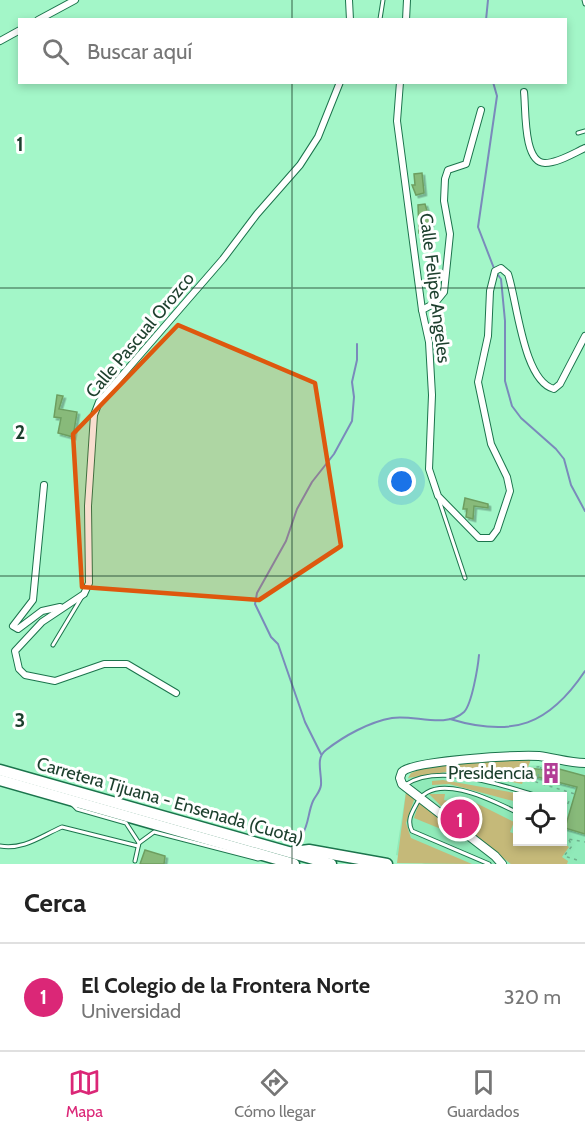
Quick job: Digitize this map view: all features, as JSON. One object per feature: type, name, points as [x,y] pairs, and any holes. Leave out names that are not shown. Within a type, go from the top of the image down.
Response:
[{"type":"highway","name":"Carretera Tijuana - Ensenada (Cuota)","points":[[0,770],[331,864]]},
{"type":"highway","name":"Carretera Tijuana - Ensenada (Cuota)","points":[[0,780],[294,864]]},
{"type":"highway","points":[[290,852],[309,850],[387,864]]},
{"type":"main road","points":[[502,864],[495,856],[404,786],[400,775],[405,769],[416,765],[538,756],[585,763]]},
{"type":"street","points":[[42,18],[75,0]]},
{"type":"street","points":[[349,0],[350,18]]},
{"type":"street","points":[[406,18],[407,0]]},
{"type":"street","points":[[0,41],[18,31]]},
{"type":"street","name":"Calle Pascual Orozco","points":[[84,594],[89,583],[90,571],[88,506],[94,415],[99,402],[223,259],[257,213],[310,152],[335,100],[339,84]]},
{"type":"street","name":"Calle Felipe Angeles","points":[[400,84],[397,121],[422,310],[429,342],[431,375],[429,469],[438,496]]},
{"type":"street","points":[[524,92],[532,156],[549,163],[585,148]]},
{"type":"street","points":[[422,310],[435,303],[444,292],[450,234],[444,201],[445,178],[448,170],[466,164],[482,110]]},
{"type":"street","points":[[438,496],[472,533],[485,540],[491,538],[497,530],[510,491],[507,477],[491,444],[478,382],[488,336],[490,291],[495,271],[501,268],[508,274],[524,340],[533,364],[548,387],[554,389],[560,384],[585,336]]},
{"type":"street","points":[[44,485],[33,600],[13,626],[18,629],[42,611],[66,605]]},
{"type":"street","points":[[84,594],[42,622],[15,651],[19,669],[25,675],[55,681],[104,664],[127,664],[176,693]]},
{"type":"lane","points":[[380,18],[383,0]]},
{"type":"lane","points":[[584,0],[585,4]]},
{"type":"lane","points":[[578,133],[585,131]]},
{"type":"lane","points":[[438,496],[465,578]]},
{"type":"lane","points":[[53,645],[84,594]]},
{"type":"lane","points":[[575,763],[585,769]]},
{"type":"lane","points":[[404,786],[431,776],[455,776],[478,779],[524,792]]},
{"type":"lane","points":[[489,864],[412,831],[410,817],[425,790],[431,789],[458,790],[489,798],[513,810]]},
{"type":"lane","points":[[69,800],[77,809],[126,823],[139,845]]},
{"type":"lane","points":[[0,846],[12,848],[32,842],[63,827],[139,845]]},
{"type":"lane","points":[[135,861],[139,845],[147,834],[154,832],[258,859],[267,856]]},
{"type":"path","points":[[529,768],[548,766]]},
{"type":"path","points":[[541,767],[536,782],[575,795]]},
{"type":"path","points":[[567,806],[568,801]]},
{"type":"path","points":[[569,840],[585,842]]},
{"type":"path","points":[[569,840],[572,846],[564,856],[577,860]]},
{"type":"highlighted area","points":[[178,325],[315,383],[341,546],[259,600],[82,587],[73,434]]},
{"type":"shaded area","points":[[531,759],[522,784],[453,771],[408,778],[411,773],[431,765]]},
{"type":"shaded area","points":[[547,765],[585,767],[585,864],[425,864],[396,855],[408,778],[448,769]]},
{"type":"shaded area","points":[[443,780],[513,793],[513,801],[449,784],[432,785],[432,781]]},
{"type":"shaded area","points":[[406,792],[414,796],[406,823],[411,838],[472,864],[397,863]]},
{"type":"shaded area","points":[[429,794],[445,794],[444,800],[475,808],[476,803],[513,822],[510,832],[513,833],[513,846],[567,846],[569,847],[562,857],[568,861],[567,864],[511,864],[456,821]]},
{"type":"shaded area","points":[[419,803],[468,840],[414,818]]},
{"type":"building","points":[[422,173],[424,193],[416,195],[412,185],[415,185],[414,174]]},
{"type":"building","points":[[425,204],[431,224],[426,225],[426,232],[419,233],[418,205]]},
{"type":"building","points":[[57,395],[63,396],[59,409],[77,412],[73,437],[58,433],[61,418],[54,417]]},
{"type":"building","points":[[465,498],[488,504],[488,508],[474,506],[473,519],[466,517],[467,509],[463,509]]},
{"type":"building","points":[[548,766],[585,776],[585,834],[567,829],[577,787],[526,774],[528,768],[546,770]]},
{"type":"building","points":[[145,850],[165,856],[164,864],[140,864]]},
{"type":"waterway","points":[[486,18],[488,0]]},
{"type":"waterway","points":[[494,84],[497,96],[478,227],[495,271],[501,279],[505,321],[505,381],[512,406],[521,418],[564,459],[571,485],[585,511]]},
{"type":"waterway","points":[[321,754],[305,722],[278,644],[271,637],[255,604],[257,593],[286,541],[297,509],[312,482],[334,454],[352,421],[354,397],[352,382],[357,360],[357,344]]},
{"type":"waterway","points":[[302,835],[311,805],[319,792],[320,761],[323,753],[349,735],[383,720],[400,717],[448,720],[457,717],[464,712],[470,701],[479,655]]},
{"type":"waterway","points":[[450,719],[472,725],[493,727],[528,722],[558,704],[585,671]]},
{"type":"place","name":"Presidencia","points":[[551,773]]},
{"type":"place","name":"El Colegio de la Frontera Norte","points":[[460,819]]}]
